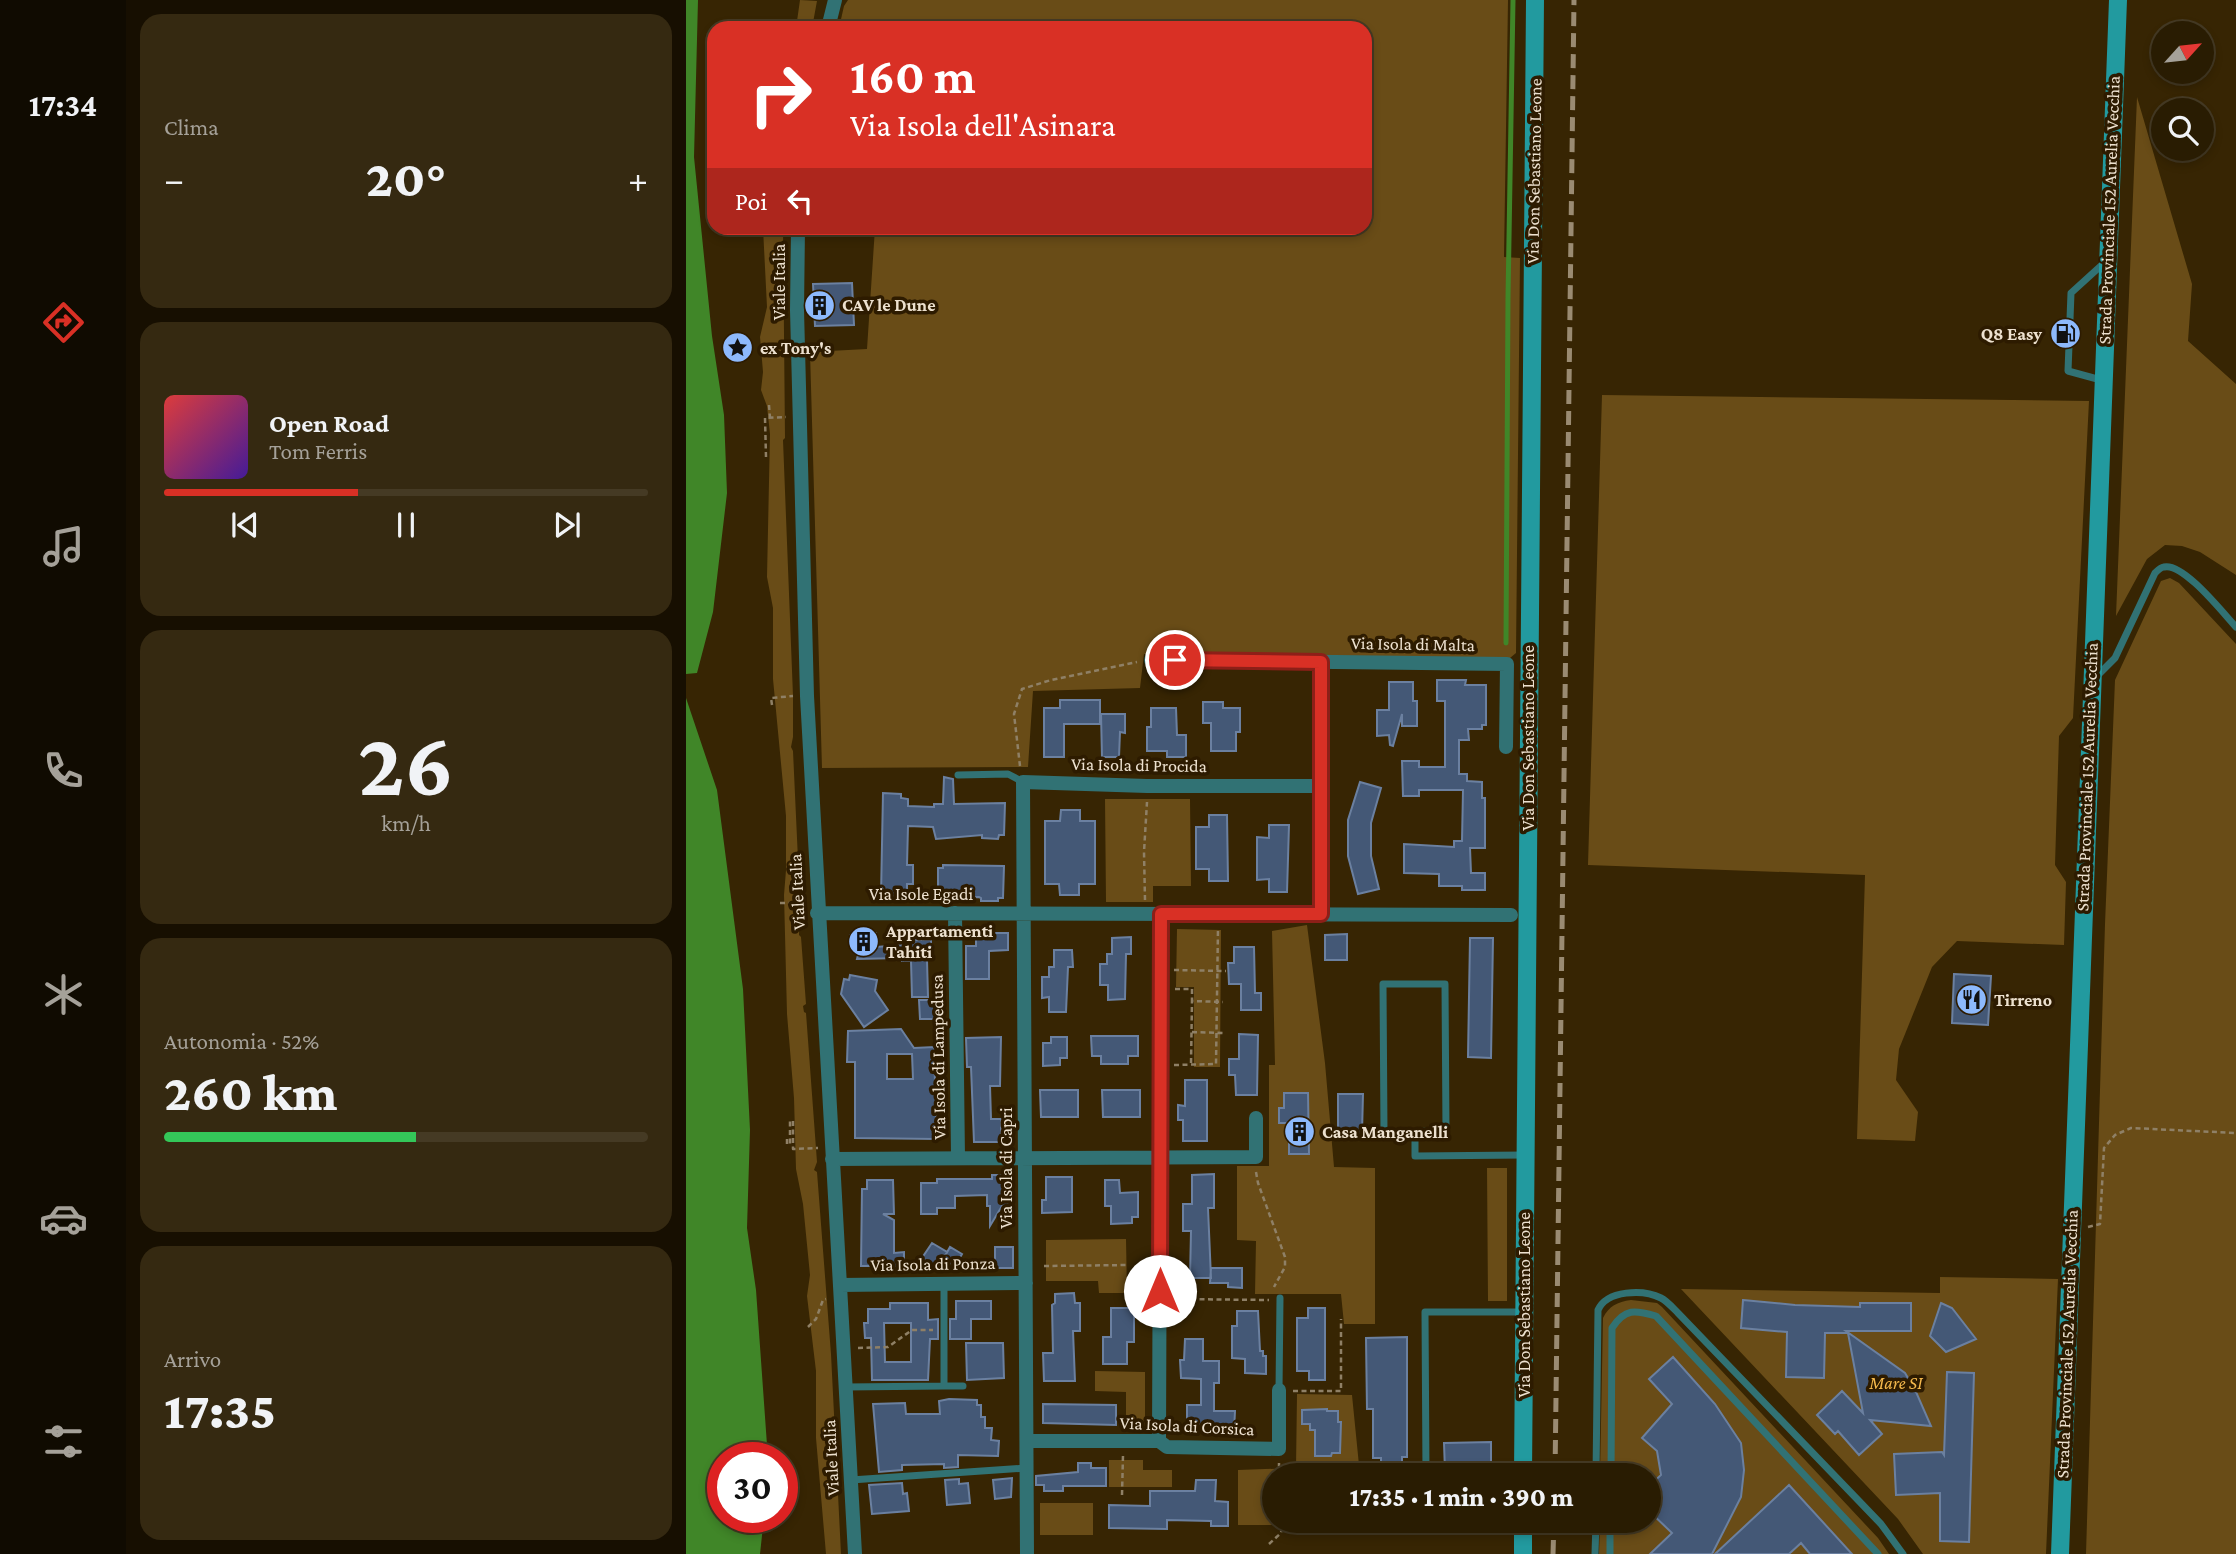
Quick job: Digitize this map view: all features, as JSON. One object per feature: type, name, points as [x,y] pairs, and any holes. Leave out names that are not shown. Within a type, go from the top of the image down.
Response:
[{"type":"main road","name":"Via Don Sebastiano Leone","points":[[1523,1463],[1535,0]]},
{"type":"main road","name":"Strada Provinciale 152 Aurelia Vecchia","points":[[2060,1554],[2118,0]]},
{"type":"main road","points":[[1523,1533],[1523,1554]]},
{"type":"street","points":[[830,21],[835,0]]},
{"type":"street","name":"Viale Italia","points":[[799,235],[797,310],[807,696],[817,913],[855,1554]]},
{"type":"street","name":"Via Isola di Malta","points":[[1151,660],[1507,664],[1506,747]]},
{"type":"street","points":[[1321,662],[1321,914]]},
{"type":"street","name":"Via Isola di Procida","points":[[1023,782],[1147,786],[1321,786]]},
{"type":"street","name":"Via Isola di Capri","points":[[1023,782],[1027,1554]]},
{"type":"street","name":"Via Isole Egadi","points":[[817,913],[1511,915]]},
{"type":"street","name":"Via Isola di Lampedusa","points":[[955,913],[958,1157]]},
{"type":"street","points":[[1159,1441],[1161,914]]},
{"type":"street","points":[[832,1158],[1256,1157],[1256,1118]]},
{"type":"street","name":"Via Isola di Ponza","points":[[840,1285],[1026,1283]]},
{"type":"street","name":"Via Isola di Corsica","points":[[1027,1441],[1159,1441],[1167,1447],[1279,1449],[1279,1391]]},
{"type":"lane","points":[[2102,381],[2068,371],[2071,293],[2107,261]]},
{"type":"lane","points":[[2091,683],[2115,658],[2155,573],[2163,567],[2173,567],[2191,579],[2236,627]]},
{"type":"lane","name":"Via Isola di Procida","points":[[958,775],[1007,774],[1023,782]]},
{"type":"lane","points":[[1383,984],[1445,984],[1446,1131],[1415,1132],[1384,1132],[1383,984]]},
{"type":"lane","points":[[1415,1132],[1415,1156],[1525,1155]]},
{"type":"lane","points":[[943,1386],[944,1283]]},
{"type":"lane","name":"Via Isola di Corsica","points":[[1274,1296],[1279,1391]]},
{"type":"lane","points":[[1596,1463],[1598,1310],[1611,1296],[1654,1296],[1664,1300],[1678,1313],[1881,1524],[1903,1554]]},
{"type":"lane","points":[[1611,1463],[1612,1328],[1624,1314],[1633,1311],[1645,1313],[1656,1316],[1878,1554]]},
{"type":"lane","points":[[1426,1463],[1425,1312],[1524,1312]]},
{"type":"lane","points":[[846,1387],[963,1386]]},
{"type":"lane","points":[[851,1480],[1027,1468]]},
{"type":"lane","points":[[1595,1533],[1595,1554]]},
{"type":"lane","points":[[1609,1554],[1610,1533]]},
{"type":"path","points":[[769,405],[770,418]]},
{"type":"path","points":[[766,457],[765,418],[784,418]]},
{"type":"path","points":[[1023,782],[1014,714],[1022,689],[1051,680],[1151,660]]},
{"type":"path","points":[[772,705],[771,698],[793,696]]},
{"type":"path","points":[[777,697],[777,704]]},
{"type":"path","points":[[1145,914],[1147,786]]},
{"type":"path","points":[[780,903],[800,903]]},
{"type":"path","points":[[1217,930],[1217,971],[1217,1033],[1216,1063],[1190,1064],[1192,989],[1173,989],[1173,970],[1217,971],[1226,971]]},
{"type":"path","points":[[1192,1002],[1223,1002]]},
{"type":"path","points":[[1192,1032],[1223,1033]]},
{"type":"path","points":[[787,1139],[790,1144],[790,1121],[793,1121],[793,1155]]},
{"type":"path","points":[[2070,1232],[2100,1224],[2104,1147],[2115,1135],[2131,1128],[2236,1133]]},
{"type":"path","points":[[793,1149],[816,1148]]},
{"type":"path","points":[[1174,1307],[1174,1299],[1274,1296],[1286,1262],[1277,1230],[1258,1184],[1256,1157]]},
{"type":"path","points":[[1044,1266],[1129,1265]]},
{"type":"path","points":[[1279,1391],[1340,1391],[1341,1319]]},
{"type":"path","points":[[808,1327],[813,1323]]},
{"type":"path","points":[[862,1348],[888,1347],[912,1330],[940,1330]]},
{"type":"path","points":[[1122,1495],[1123,1441]]},
{"type":"path","points":[[1269,1544],[1281,1533]]},
{"type":"green space","points":[[800,0],[817,1],[813,21],[797,21]]},
{"type":"green space","points":[[848,0],[1508,0],[1504,257],[1520,258],[1516,653],[1510,658],[1144,654],[1140,688],[1033,691],[1028,767],[822,768],[810,352],[867,349],[875,235],[1372,235],[1372,21],[841,21]]},
{"type":"green space","points":[[2137,97],[2151,145],[2151,161],[2156,161],[2192,284],[2188,341],[2236,384],[2236,575],[2200,552],[2182,546],[2165,545],[2147,559],[2116,616]]},
{"type":"green space","points":[[763,235],[783,235],[783,440],[799,935],[817,1162],[814,1170],[817,1172],[831,1354],[841,1554],[826,1554],[816,1438],[816,1371],[807,1296],[810,1275],[803,1204],[796,1169],[794,1098],[787,1014],[784,895],[786,816],[773,679],[773,608],[767,577],[770,434],[767,406],[761,390],[763,372],[760,337],[767,307]]},
{"type":"green space","points":[[1602,395],[2089,401],[2073,718],[2059,736],[2055,865],[2066,882],[2064,945],[1957,941],[1932,967],[1899,1049],[1896,1080],[1918,1112],[1915,1141],[1857,1139],[1865,875],[1588,865]]},
{"type":"green space","points":[[2170,578],[2179,583],[2236,644],[2236,1554],[2086,1554],[2115,680],[2161,581]]},
{"type":"green space","points":[[1105,799],[1190,799],[1191,886],[1153,886],[1153,902],[1106,902]]},
{"type":"green space","points":[[1307,925],[1325,1063],[1334,1167],[1375,1168],[1375,1324],[1344,1324],[1341,1294],[1255,1294],[1256,1241],[1237,1240],[1237,1166],[1269,1166],[1269,1065],[1275,1065],[1272,931]]},
{"type":"green space","points":[[1177,929],[1221,930],[1220,1067],[1194,1067],[1194,987],[1176,987]]},
{"type":"green space","points":[[1487,1168],[1507,1168],[1507,1301],[1488,1301]]},
{"type":"green space","points":[[1126,1239],[1127,1293],[1099,1293],[1098,1281],[1046,1281],[1046,1240]]},
{"type":"green space","name":"Mare SI","points":[[1940,1277],[2058,1279],[2046,1554],[1923,1554],[1898,1519],[1681,1289],[1940,1293]]},
{"type":"green space","points":[[1631,1300],[1657,1303],[1662,1307],[1878,1538],[1889,1554],[1599,1554],[1600,1533],[1661,1533],[1661,1463],[1600,1463],[1603,1318],[1608,1310]]},
{"type":"green space","points":[[1095,1371],[1145,1372],[1145,1428],[1126,1428],[1126,1392],[1095,1391]]},
{"type":"green space","points":[[1297,1394],[1352,1395],[1359,1463],[1296,1463]]},
{"type":"green space","points":[[1109,1460],[1143,1460],[1143,1470],[1172,1470],[1172,1487],[1109,1487]]},
{"type":"green space","points":[[1262,1469],[1262,1525],[1238,1525],[1238,1470]]},
{"type":"green space","points":[[1040,1503],[1093,1503],[1093,1535],[1040,1535]]},
{"type":"shaded area","points":[[686,0],[698,0],[694,157],[712,336],[724,415],[727,493],[713,612],[697,673],[686,674]]},
{"type":"shaded area","points":[[686,698],[717,790],[743,989],[750,1130],[747,1228],[756,1290],[767,1442],[707,1442],[707,1533],[762,1533],[760,1554],[686,1554]]},
{"type":"building","name":"CAV le Dune","points":[[852,283],[854,325],[815,326],[813,284]]},
{"type":"building","points":[[1437,680],[1466,680],[1465,685],[1486,685],[1486,725],[1482,725],[1482,729],[1468,729],[1469,740],[1459,740],[1459,774],[1467,774],[1467,781],[1482,782],[1482,798],[1485,798],[1485,848],[1470,848],[1471,873],[1485,873],[1485,890],[1439,886],[1439,874],[1404,873],[1404,844],[1454,847],[1454,841],[1462,841],[1463,790],[1419,790],[1419,796],[1403,796],[1402,761],[1419,761],[1419,767],[1445,767],[1445,701],[1437,701]]},
{"type":"building","points":[[1389,682],[1413,682],[1413,701],[1417,701],[1417,726],[1402,726],[1402,714],[1393,746],[1390,745],[1389,735],[1377,736],[1377,710],[1389,710]]},
{"type":"building","points":[[1060,700],[1100,700],[1100,724],[1064,724],[1064,757],[1044,757],[1044,708],[1060,708]]},
{"type":"building","points":[[1203,702],[1223,702],[1223,708],[1240,708],[1240,732],[1236,732],[1236,751],[1211,751],[1211,723],[1203,723]]},
{"type":"building","points":[[1151,708],[1176,708],[1177,735],[1186,735],[1186,757],[1167,757],[1167,751],[1147,751],[1147,727],[1151,727]]},
{"type":"building","points":[[1101,714],[1125,714],[1125,733],[1120,732],[1119,757],[1102,757]]},
{"type":"building","points":[[944,777],[953,779],[954,804],[1005,803],[1004,835],[999,835],[998,839],[982,838],[982,835],[936,839],[933,827],[908,826],[907,865],[913,865],[913,884],[907,884],[907,892],[900,892],[900,896],[881,896],[883,793],[901,794],[901,798],[908,799],[908,806],[934,807],[934,804],[943,804]]},
{"type":"building","points":[[1360,782],[1381,788],[1371,823],[1371,856],[1379,889],[1358,894],[1348,856],[1348,820]]},
{"type":"building","points":[[1061,810],[1080,810],[1080,821],[1095,821],[1095,884],[1079,884],[1079,895],[1060,895],[1059,884],[1045,884],[1045,821],[1060,821]]},
{"type":"building","points":[[1209,815],[1227,815],[1228,881],[1209,881],[1209,869],[1196,869],[1196,827],[1209,827]]},
{"type":"building","points":[[1269,825],[1289,825],[1287,892],[1269,892],[1269,879],[1257,880],[1257,837],[1269,838]]},
{"type":"building","points":[[943,865],[1004,866],[1003,898],[998,898],[998,901],[981,901],[979,897],[938,898],[938,868],[943,868]]},
{"type":"building","points":[[876,933],[876,947],[902,945],[901,940],[931,940],[931,960],[927,960],[928,997],[912,997],[911,961],[902,961],[902,958],[857,959],[860,948],[851,948],[850,935]]},
{"type":"building","points":[[976,933],[1008,933],[1008,950],[989,951],[989,979],[966,979],[966,946],[976,946]]},
{"type":"building","points":[[1347,934],[1347,960],[1325,960],[1325,935]]},
{"type":"building","points":[[1131,937],[1131,954],[1126,954],[1125,999],[1108,1000],[1108,985],[1100,985],[1100,964],[1107,964],[1107,954],[1112,954],[1112,938]]},
{"type":"building","points":[[1470,938],[1493,938],[1491,1058],[1468,1057]]},
{"type":"building","points":[[1234,947],[1254,947],[1255,993],[1261,993],[1261,1010],[1241,1010],[1241,984],[1229,984],[1228,963],[1234,963]]},
{"type":"building","points":[[1054,950],[1072,950],[1073,967],[1068,967],[1066,1012],[1049,1012],[1049,997],[1042,998],[1042,977],[1049,977],[1049,967],[1054,967]]},
{"type":"building","points":[[1954,974],[1991,976],[1988,1025],[1952,1023]]},
{"type":"building","points":[[850,975],[877,980],[875,991],[888,1010],[864,1027],[841,994],[844,979],[849,980]]},
{"type":"building","points":[[919,1000],[936,1000],[936,1019],[920,1019]]},
{"type":"building","points":[[901,1029],[914,1048],[934,1047],[936,1117],[939,1117],[936,1139],[855,1138],[855,1062],[847,1062],[848,1031]],"holes":[[[887,1054],[912,1054],[913,1079],[887,1079]]]},
{"type":"building","points":[[1239,1034],[1258,1035],[1257,1095],[1236,1095],[1235,1075],[1229,1075],[1229,1059],[1239,1059]]},
{"type":"building","points":[[1091,1036],[1138,1036],[1138,1056],[1128,1056],[1128,1064],[1101,1064],[1101,1056],[1092,1056]]},
{"type":"building","points":[[1001,1037],[1000,1086],[990,1086],[991,1119],[1001,1119],[1001,1142],[974,1142],[971,1067],[967,1067],[966,1038]]},
{"type":"building","points":[[1051,1037],[1067,1037],[1067,1058],[1060,1058],[1060,1065],[1043,1066],[1043,1043],[1051,1043]]},
{"type":"building","points":[[1185,1080],[1207,1080],[1207,1141],[1183,1141],[1183,1120],[1178,1120],[1178,1105],[1185,1106]]},
{"type":"building","points":[[1040,1090],[1078,1090],[1078,1117],[1041,1117]]},
{"type":"building","points":[[1102,1090],[1140,1090],[1140,1117],[1103,1117]]},
{"type":"building","name":"Casa Manganelli","points":[[1284,1093],[1308,1093],[1309,1154],[1289,1154],[1289,1123],[1279,1123],[1279,1108],[1284,1108]]},
{"type":"building","points":[[1338,1094],[1363,1094],[1362,1133],[1338,1133]]},
{"type":"building","points":[[1214,1174],[1214,1208],[1208,1208],[1211,1278],[1190,1278],[1191,1231],[1183,1231],[1183,1204],[1192,1204],[1192,1175]]},
{"type":"building","points":[[992,1175],[1007,1175],[1008,1206],[1002,1206],[990,1226],[987,1195],[955,1196],[955,1208],[937,1208],[937,1214],[921,1214],[921,1183],[937,1183],[937,1179],[992,1179]]},
{"type":"building","points":[[1046,1177],[1072,1177],[1072,1212],[1042,1213],[1042,1200],[1046,1200]]},
{"type":"building","points":[[867,1180],[893,1180],[894,1214],[883,1214],[894,1220],[894,1253],[904,1252],[904,1269],[861,1266],[862,1189],[867,1189]]},
{"type":"building","points":[[1105,1180],[1119,1180],[1120,1193],[1138,1192],[1138,1217],[1132,1217],[1132,1223],[1111,1224],[1111,1206],[1105,1206]]},
{"type":"building","points":[[932,1243],[947,1252],[945,1256],[950,1247],[962,1254],[955,1266],[943,1259],[938,1267],[922,1258]]},
{"type":"building","points":[[995,1247],[1013,1247],[1013,1268],[995,1268]]},
{"type":"building","points":[[1211,1268],[1242,1268],[1242,1288],[1228,1287],[1228,1283],[1210,1283]]},
{"type":"building","points":[[1074,1293],[1075,1303],[1080,1303],[1080,1331],[1073,1331],[1075,1381],[1044,1381],[1043,1353],[1053,1353],[1052,1305],[1055,1303],[1055,1294]]},
{"type":"building","points":[[1743,1300],[1860,1307],[1860,1303],[1911,1303],[1911,1331],[1846,1331],[1905,1373],[1911,1383],[1911,1390],[1913,1385],[1931,1426],[1870,1420],[1882,1434],[1859,1455],[1838,1431],[1835,1434],[1817,1415],[1842,1391],[1863,1413],[1848,1333],[1825,1333],[1824,1378],[1786,1377],[1787,1332],[1741,1328]]},
{"type":"building","points":[[956,1301],[991,1301],[991,1319],[971,1319],[971,1339],[950,1339],[950,1319],[956,1319]]},
{"type":"building","points":[[890,1303],[928,1303],[928,1320],[938,1319],[938,1339],[930,1339],[928,1380],[872,1380],[871,1338],[865,1338],[864,1323],[868,1323],[868,1309],[890,1309]],"holes":[[[884,1323],[911,1323],[911,1362],[885,1362]]]},
{"type":"building","points":[[1941,1303],[1952,1308],[1976,1339],[1946,1352],[1930,1336]]},
{"type":"building","points":[[1111,1308],[1134,1308],[1134,1342],[1127,1342],[1127,1364],[1103,1364],[1103,1337],[1111,1337]]},
{"type":"building","points":[[1308,1308],[1325,1308],[1325,1380],[1309,1380],[1309,1371],[1297,1371],[1297,1318],[1308,1318]]},
{"type":"building","points":[[1237,1311],[1258,1311],[1260,1351],[1266,1356],[1266,1374],[1245,1373],[1245,1359],[1232,1358],[1232,1326],[1237,1326]]},
{"type":"building","points":[[1407,1337],[1407,1457],[1402,1457],[1402,1463],[1381,1463],[1381,1458],[1373,1458],[1373,1409],[1367,1409],[1366,1338]]},
{"type":"building","points":[[1185,1339],[1203,1339],[1203,1361],[1219,1361],[1219,1383],[1214,1383],[1214,1411],[1235,1411],[1234,1431],[1214,1431],[1214,1424],[1187,1424],[1187,1405],[1201,1405],[1201,1379],[1181,1378],[1180,1360],[1184,1360]]},
{"type":"building","points":[[966,1343],[1003,1343],[1004,1378],[967,1380]]},
{"type":"building","points":[[1673,1357],[1715,1404],[1741,1443],[1744,1470],[1741,1497],[1712,1554],[1650,1554],[1672,1533],[1661,1522],[1661,1463],[1657,1451],[1642,1438],[1672,1404],[1649,1379]]},
{"type":"building","points":[[1947,1372],[1974,1373],[1969,1542],[1940,1541],[1940,1493],[1896,1495],[1894,1454],[1942,1452],[1944,1455]]},
{"type":"building","points":[[977,1400],[977,1405],[981,1405],[981,1417],[985,1417],[985,1428],[992,1428],[991,1440],[999,1441],[998,1456],[958,1455],[958,1467],[944,1468],[944,1464],[902,1465],[902,1470],[879,1472],[873,1404],[905,1403],[906,1414],[940,1414],[939,1401]]},
{"type":"building","points":[[1043,1404],[1116,1405],[1116,1425],[1043,1423]]},
{"type":"building","points":[[1302,1410],[1338,1411],[1338,1422],[1341,1422],[1340,1453],[1315,1456],[1315,1430],[1310,1430],[1310,1424],[1302,1424]]},
{"type":"building","points":[[1491,1442],[1491,1463],[1445,1463],[1444,1443]]},
{"type":"building","points":[[1078,1463],[1091,1463],[1091,1468],[1106,1468],[1106,1486],[1063,1486],[1063,1491],[1044,1491],[1044,1485],[1036,1485],[1036,1476],[1078,1472]]},
{"type":"building","points":[[1012,1478],[1011,1497],[995,1499],[993,1480]]},
{"type":"building","points":[[959,1479],[959,1484],[968,1483],[970,1503],[947,1505],[945,1480]]},
{"type":"building","points":[[1196,1480],[1216,1480],[1215,1501],[1228,1502],[1228,1526],[1211,1526],[1211,1521],[1167,1520],[1167,1529],[1109,1528],[1109,1505],[1150,1506],[1150,1491],[1195,1491]]},
{"type":"building","points":[[902,1483],[903,1494],[907,1493],[909,1511],[872,1514],[869,1485]]},
{"type":"building","points":[[1789,1485],[1852,1554],[1810,1554],[1801,1543],[1789,1554],[1715,1554]]},
{"type":"waterway","points":[[1506,643],[1513,0]]},
{"type":"railway","points":[[1555,1463],[1574,0]]},
{"type":"railway","points":[[1553,1554],[1554,1533]]},
{"type":"place","name":"CAV le Dune","points":[[819,305]]},
{"type":"place","name":"Q8 Easy","points":[[2065,334]]},
{"type":"place","name":"ex Tony's","points":[[737,348]]},
{"type":"place","name":"Appartamenti Tahiti","points":[[863,941]]},
{"type":"place","name":"Tirreno","points":[[1971,1000]]},
{"type":"place","name":"Casa Manganelli","points":[[1299,1132]]},
{"type":"route","points":[[1160,1291],[1161,914],[1321,914],[1321,662],[1175,660]]}]
